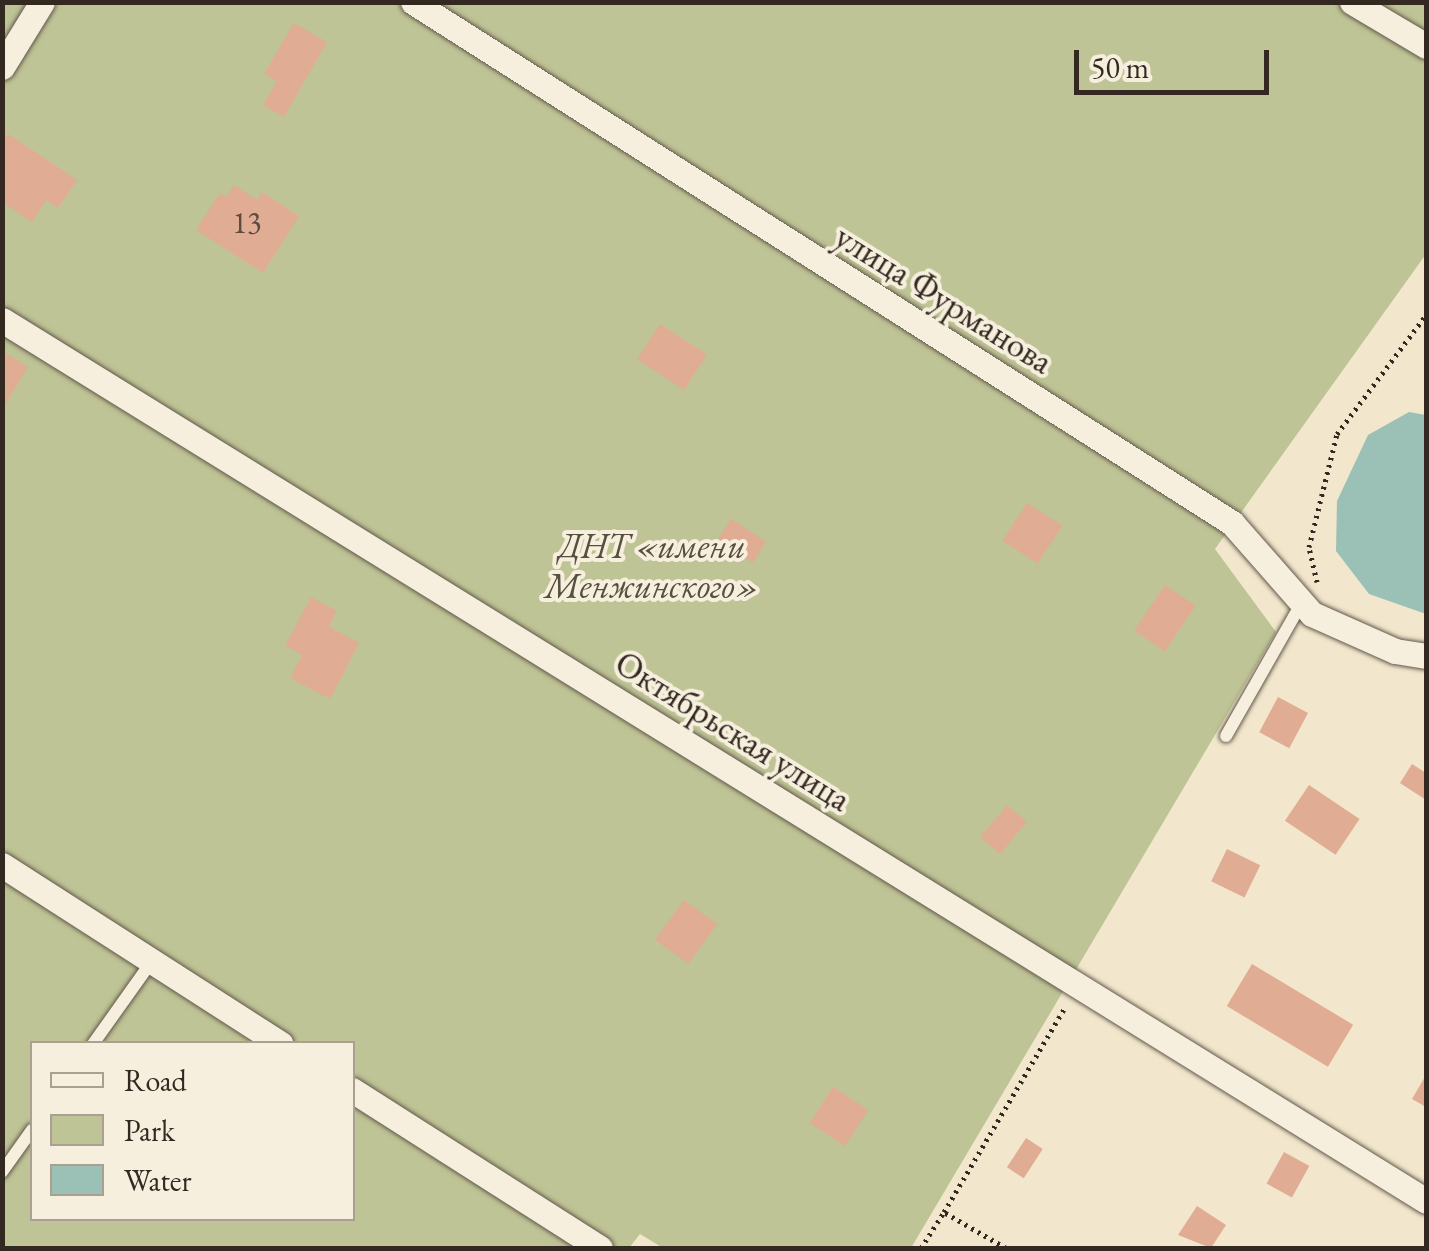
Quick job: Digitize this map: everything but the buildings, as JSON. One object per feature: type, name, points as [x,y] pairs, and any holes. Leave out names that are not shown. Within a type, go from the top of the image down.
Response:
[{"type":"street","points":[[2,67],[42,2]]},
{"type":"street","name":"улица Фурманова","points":[[413,2],[1232,523],[1310,595],[1395,650],[1426,656]]},
{"type":"street","points":[[1352,2],[1426,46]]},
{"type":"street","name":"Октябрьская улица","points":[[2,320],[1426,1200]]},
{"type":"street","points":[[2,865],[276,1041]]},
{"type":"street","points":[[355,1092],[600,1248]]},
{"type":"lane","points":[[1226,736],[1310,595]]},
{"type":"lane","points":[[95,1041],[152,960]]},
{"type":"lane","points":[[2,1172],[30,1133]]},
{"type":"path","points":[[1310,595],[1308,547],[1336,434],[1426,314]]},
{"type":"path","points":[[921,1248],[1078,985]]},
{"type":"path","points":[[944,1212],[1006,1248]]},
{"type":"green space","name":"ДНТ «имени Менжинского»","points":[[2,3],[1426,3],[1426,254],[1215,549],[1276,632],[911,1248],[663,1248],[640,1234],[629,1248],[3,1248]]},
{"type":"water","points":[[1409,412],[1426,415],[1426,614],[1369,594],[1336,551],[1337,501],[1368,435]]}]
